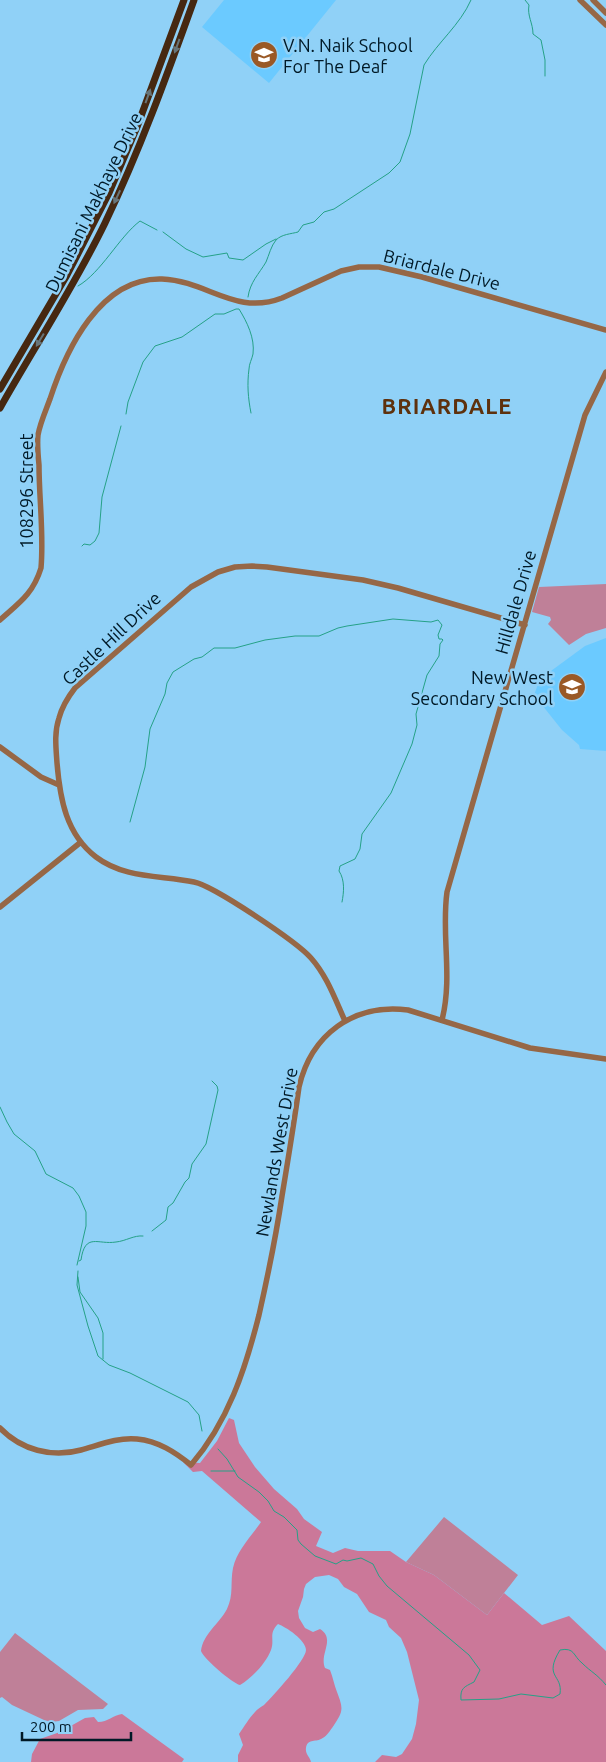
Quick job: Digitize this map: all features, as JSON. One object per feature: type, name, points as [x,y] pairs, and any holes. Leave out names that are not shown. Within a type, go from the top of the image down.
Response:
[{"type":"main road","name":"Dumisani Makhaye Drive","points":[[0,389],[67,276],[109,193],[137,127],[184,0]]},
{"type":"main road","name":"Dumisani Makhaye Drive","points":[[0,408],[74,282],[105,222],[154,110],[194,0]]},
{"type":"street","points":[[580,0],[606,25]]},
{"type":"street","points":[[593,0],[606,13]]},
{"type":"street","name":"Briardale Drive","points":[[273,302],[342,271],[360,267],[385,267],[606,330]]},
{"type":"street","name":"108296 Street","points":[[0,620],[30,593],[41,568],[38,435],[61,367],[93,314],[119,291],[142,282],[160,279],[194,284],[238,302],[273,302]]},
{"type":"street","name":"Hilldale Drive","points":[[442,1020],[448,989],[445,915],[447,892],[585,415],[606,372]]},
{"type":"street","name":"Castle Hill Drive","points":[[345,1021],[325,978],[311,958],[265,924],[201,884],[122,871],[95,856],[81,842],[69,824],[59,785],[55,740],[56,728],[63,708],[75,688],[185,591],[204,578],[235,568],[252,566],[363,580],[525,624]]},
{"type":"street","points":[[0,747],[41,777],[59,785]]},
{"type":"street","points":[[0,907],[81,842]]},
{"type":"street","name":"Newlands West Drive","points":[[0,1428],[8,1436],[27,1448],[58,1453],[80,1450],[117,1440],[137,1439],[160,1445],[179,1455],[191,1466],[217,1430],[233,1397],[248,1356],[271,1266],[299,1087],[304,1069],[322,1040],[345,1021],[366,1012],[397,1008],[417,1012],[530,1048],[553,1053],[606,1059]]},
{"type":"shaded area","name":"V.N. Naik School For The Deaf","points":[[224,0],[336,0],[269,83],[202,27]]},
{"type":"shaded area","points":[[606,584],[606,628],[586,634],[569,645],[548,624],[551,620],[550,617],[532,612],[539,587]]},
{"type":"shaded area","name":"New West Secondary School","points":[[606,638],[606,751],[580,749],[579,745],[562,730],[534,695],[540,679],[585,646]]},
{"type":"shaded area","points":[[229,1418],[234,1420],[239,1443],[255,1467],[274,1489],[297,1509],[304,1519],[322,1532],[316,1546],[333,1553],[345,1548],[358,1551],[390,1551],[406,1562],[434,1575],[487,1615],[504,1593],[542,1625],[569,1616],[606,1651],[606,1762],[375,1762],[382,1755],[396,1757],[402,1754],[412,1739],[419,1700],[407,1652],[401,1638],[389,1627],[386,1620],[369,1612],[357,1594],[344,1587],[338,1579],[329,1575],[315,1577],[306,1584],[298,1611],[299,1618],[305,1628],[313,1632],[320,1629],[327,1637],[324,1663],[325,1668],[330,1670],[341,1703],[341,1711],[338,1718],[324,1737],[308,1743],[306,1752],[311,1762],[238,1762],[238,1755],[243,1745],[239,1734],[256,1711],[264,1705],[301,1662],[306,1650],[299,1638],[278,1624],[272,1634],[272,1646],[266,1660],[254,1674],[240,1685],[219,1670],[201,1651],[205,1639],[224,1614],[229,1604],[235,1561],[261,1522],[202,1471],[193,1472],[183,1462],[200,1463],[217,1441]]},
{"type":"shaded area","points":[[444,1517],[518,1575],[487,1615],[434,1575],[406,1562]]},
{"type":"shaded area","points":[[15,1633],[108,1704],[103,1709],[78,1710],[59,1721],[51,1722],[12,1705],[2,1697],[0,1698],[0,1652]]},
{"type":"shaded area","points":[[122,1714],[184,1759],[182,1762],[31,1762],[32,1754],[40,1739],[60,1732],[85,1718],[94,1717],[98,1722],[102,1722]]},
{"type":"waterway","points":[[248,297],[253,282],[278,238],[298,232],[303,225],[314,222],[324,212],[334,209],[389,173],[400,162],[410,134],[424,65],[461,17],[471,0]]},
{"type":"waterway","points":[[525,0],[529,5],[533,34],[541,40],[545,60],[545,76]]},
{"type":"waterway","points":[[78,286],[94,273],[140,221],[157,230]]},
{"type":"waterway","points":[[163,232],[186,249],[203,257],[227,253],[229,258],[243,260],[276,239]]},
{"type":"waterway","points":[[126,414],[128,402],[143,362],[155,346],[182,337],[215,314],[224,314],[236,309],[239,309],[245,319],[253,342],[253,354],[249,365],[248,380],[251,413]]},
{"type":"waterway","points":[[82,546],[84,544],[90,545],[95,541],[99,533],[102,497],[121,426]]},
{"type":"waterway","points":[[130,822],[145,767],[150,729],[173,672],[194,659],[202,657],[214,648],[235,648],[265,640],[295,636],[319,636],[338,628],[393,619],[431,622],[438,620],[442,625],[438,635],[439,639],[443,640],[440,644],[439,656],[427,675],[416,714],[417,725],[412,744],[391,793],[362,834],[360,849],[355,859],[340,866],[339,871],[344,886],[342,902]]},
{"type":"waterway","points":[[152,1231],[166,1220],[168,1207],[173,1203],[189,1178],[192,1164],[206,1144],[218,1090],[212,1081]]},
{"type":"waterway","points":[[0,1107],[14,1134],[35,1151],[46,1174],[73,1188],[79,1196],[86,1212],[86,1226],[77,1265]]},
{"type":"waterway","points":[[79,1261],[89,1243],[116,1242],[136,1236],[143,1236]]},
{"type":"waterway","points":[[78,1271],[77,1285],[98,1356],[109,1365],[130,1373],[188,1402],[199,1415],[202,1431]]},
{"type":"waterway","points":[[78,1277],[80,1292],[98,1318],[103,1333],[103,1359]]},
{"type":"waterway","points":[[218,1449],[227,1459],[238,1477],[259,1492],[274,1511],[284,1517],[297,1530],[298,1540],[315,1556],[336,1564],[343,1560],[361,1558],[373,1564],[387,1586],[469,1655],[480,1670],[474,1682],[462,1690],[461,1700],[499,1699],[521,1694],[553,1698],[560,1694],[559,1683],[553,1671],[553,1666],[560,1650],[565,1649],[571,1651],[606,1685]]},
{"type":"waterway","points":[[211,1471],[235,1471]]},
{"type":"place","name":"V.N. Naik School For The Deaf","points":[[264,55]]},
{"type":"place","name":"New West Secondary School","points":[[572,687]]},
{"type":"district","name":"BRIARDALE","points":[[447,405]]}]
